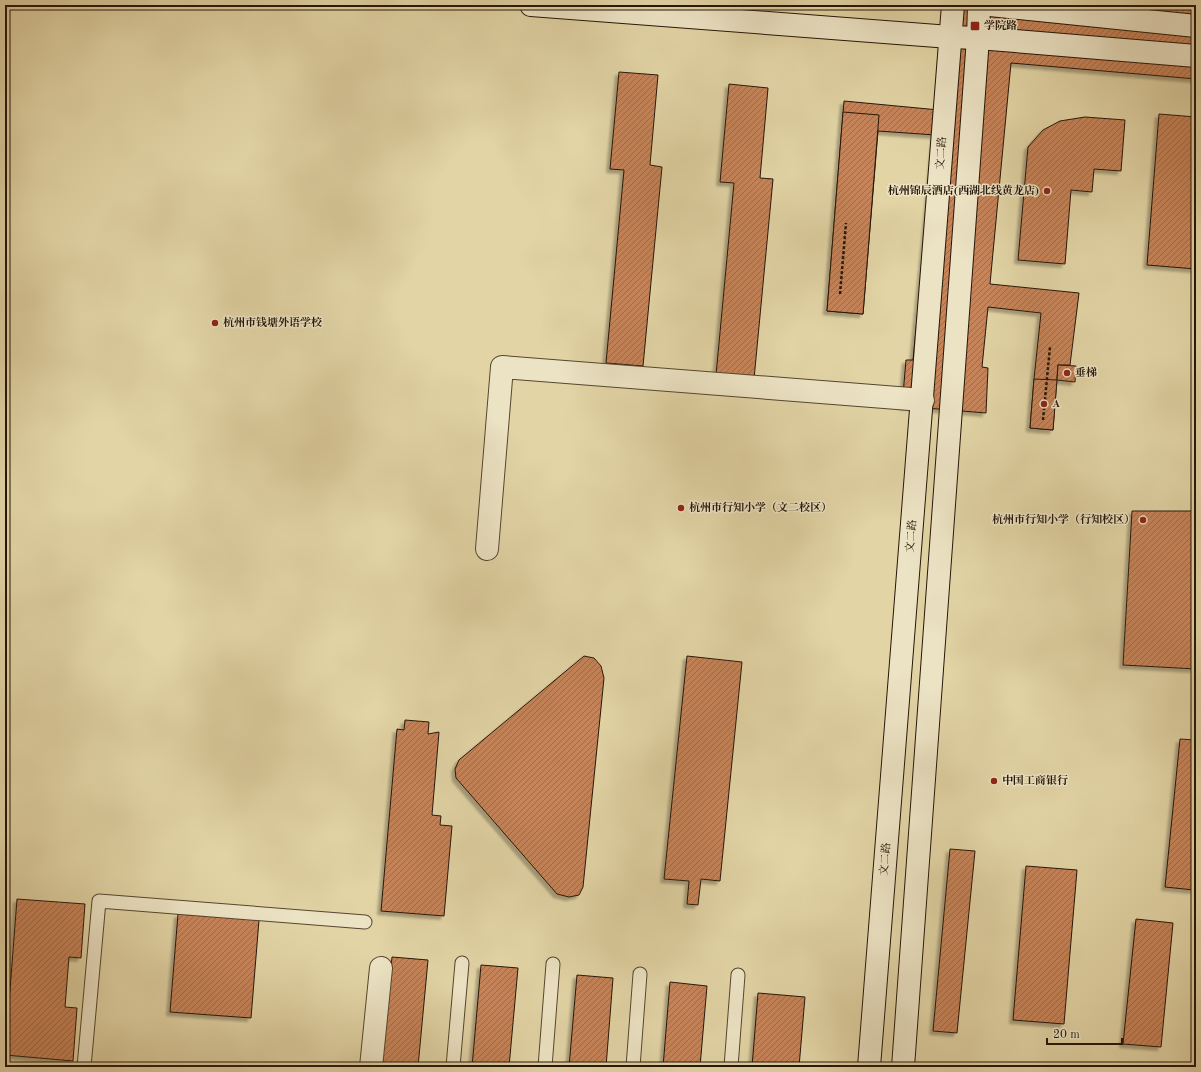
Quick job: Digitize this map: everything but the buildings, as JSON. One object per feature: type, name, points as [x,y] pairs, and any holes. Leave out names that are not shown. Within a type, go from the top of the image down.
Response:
[{"type":"main road","points":[[531,5],[978,38],[1196,56]]},
{"type":"main road","name":"文二路","points":[[869,1067],[923,400],[953,5]]},
{"type":"main road","points":[[903,1067],[978,38],[979,5]]},
{"type":"main road","points":[[990,5],[1196,26]]},
{"type":"main road","points":[[487,549],[502,367],[923,400]]},
{"type":"main road","points":[[371,1067],[381,968]]},
{"type":"lane","points":[[84,1067],[99,901],[365,922]]},
{"type":"lane","points":[[453,1067],[462,963]]},
{"type":"lane","points":[[545,1067],[553,964]]},
{"type":"lane","points":[[634,1067],[640,974]]},
{"type":"lane","points":[[731,1067],[738,974]]},
{"type":"path","points":[[840,294],[846,223]]},
{"type":"path","points":[[1043,420],[1050,347]]},
{"type":"place","name":"学院路","points":[[975,26]]},
{"type":"place","name":"杭州锦辰酒店(西湖北线黄龙店)","points":[[1047,191]]},
{"type":"place","name":"杭州市钱塘外语学校","points":[[215,323]]},
{"type":"place","name":"垂梯","points":[[1067,373]]},
{"type":"place","name":"A","points":[[1044,404]]},
{"type":"place","name":"杭州市行知小学（文二校区）","points":[[681,508]]},
{"type":"place","name":"杭州市行知小学（行知校区）","points":[[1143,520]]},
{"type":"place","name":"中国工商银行","points":[[994,781]]}]
